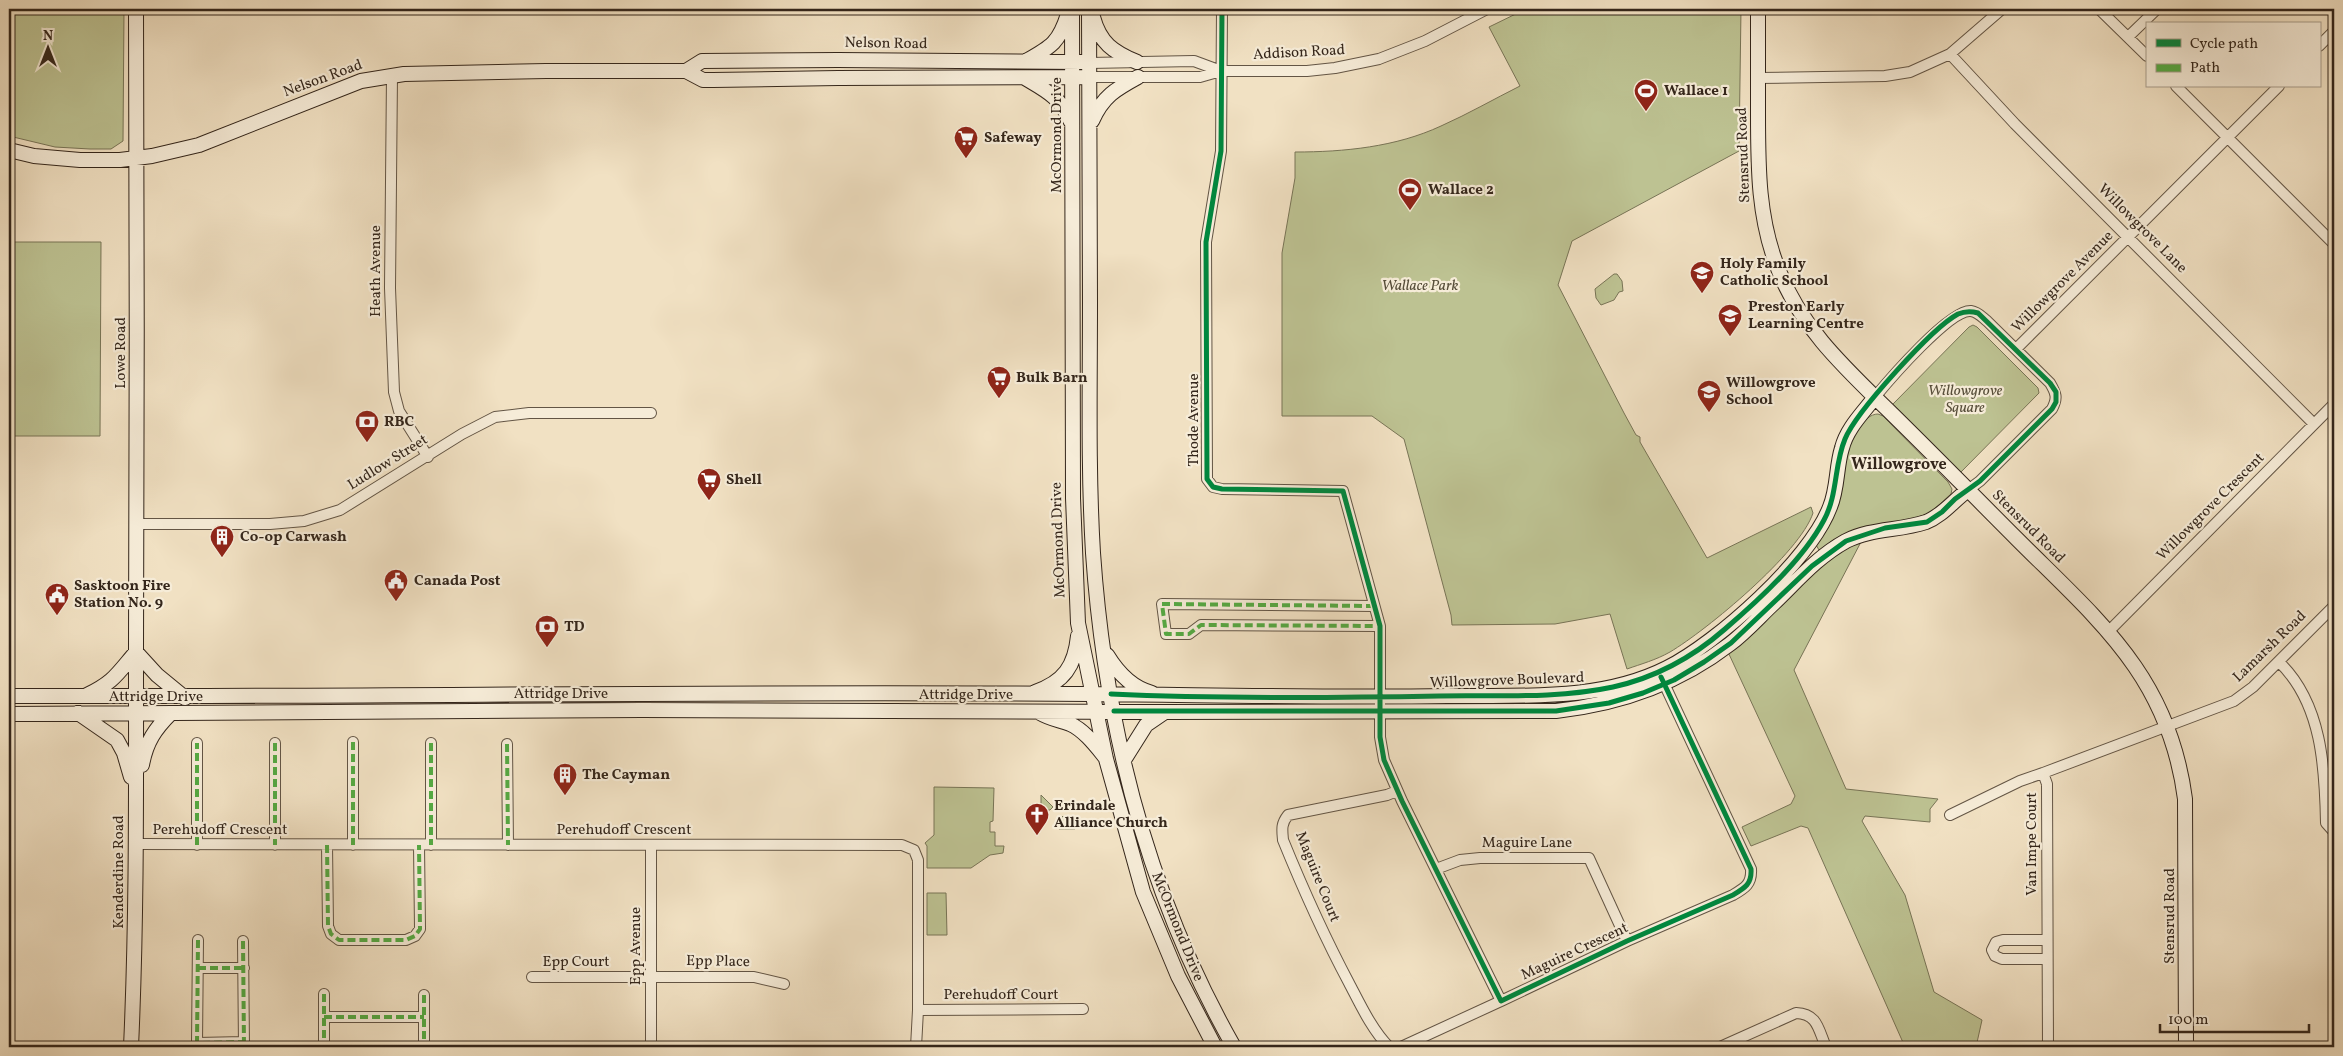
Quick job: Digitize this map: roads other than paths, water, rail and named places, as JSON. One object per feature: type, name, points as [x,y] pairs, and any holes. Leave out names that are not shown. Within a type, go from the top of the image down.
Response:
[{"type":"main road","name":"Lowe Road","points":[[136,9],[138,158],[136,697]]},
{"type":"main road","points":[[1023,62],[1044,51],[1061,35],[1071,9]]},
{"type":"main road","name":"McOrmond Drive","points":[[1071,9],[1073,77],[1073,498],[1078,623],[1098,711],[1106,759],[1143,892],[1178,976],[1215,1047]]},
{"type":"main road","points":[[1090,9],[1100,38],[1120,55],[1137,62]]},
{"type":"main road","name":"McOrmond Drive","points":[[1090,9],[1089,462],[1094,556],[1104,650],[1124,760],[1141,832],[1159,887],[1194,968],[1234,1047]]},
{"type":"main road","name":"Stensrud Road","points":[[1758,9],[1760,197],[1766,234],[1775,261],[1785,287],[1803,319],[1830,352],[2110,631],[2144,679],[2167,726],[2180,765],[2185,799],[2186,1047]]},
{"type":"main road","name":"Nelson Road","points":[[686,71],[702,61],[1089,62]]},
{"type":"main road","name":"Nelson Road","points":[[9,150],[34,156],[80,160],[138,158],[199,145],[332,91],[361,81],[392,75],[444,72],[686,71],[703,80],[1022,76],[1089,77]]},
{"type":"main road","points":[[1022,76],[1058,99],[1064,107],[1073,127]]},
{"type":"main road","points":[[1090,126],[1099,105],[1110,94],[1138,77]]},
{"type":"main road","points":[[1074,357],[1090,384]]},
{"type":"main road","name":"Willowgrove Boulevard","points":[[1661,678],[1724,630],[1757,600],[1810,543],[1832,504],[1841,450],[1845,438],[1875,397]]},
{"type":"main road","name":"Willowgrove Boulevard","points":[[1114,711],[1166,712],[1380,704],[1579,692],[1661,678],[1704,662],[1731,643],[1812,566],[1846,541],[1861,534],[1885,528],[1927,522],[1968,490]]},
{"type":"main road","points":[[1025,695],[1045,688],[1064,675],[1074,660],[1078,637],[1078,623]]},
{"type":"main road","points":[[1104,650],[1115,669],[1133,684],[1145,692],[1163,696]]},
{"type":"main road","points":[[83,696],[106,686],[116,678],[136,652],[157,675],[185,698]]},
{"type":"main road","name":"Attridge Drive","points":[[9,696],[185,698],[597,694],[1111,694]]},
{"type":"main road","name":"Willowgrove Boulevard","points":[[1111,694],[1380,704]]},
{"type":"main road","name":"Kenderdine Road","points":[[131,1047],[135,923],[136,697]]},
{"type":"main road","name":"Attridge Drive","points":[[9,714],[642,710],[1114,711]]},
{"type":"main road","points":[[1037,711],[1049,719],[1071,725],[1092,742],[1106,759]]},
{"type":"main road","points":[[1124,760],[1146,725],[1166,712]]},
{"type":"main road","points":[[78,713],[117,740],[129,770],[135,800]]},
{"type":"main road","points":[[135,800],[144,749],[154,730],[171,713]]},
{"type":"street","points":[[1221,71],[1222,9]]},
{"type":"street","name":"Addison Road","points":[[1089,77],[1200,77],[1221,71],[1307,71],[1357,64],[1379,59],[1425,42],[1487,9]]},
{"type":"street","points":[[1758,78],[1885,76],[1910,72],[1950,54],[2002,9]]},
{"type":"street","points":[[2099,9],[2146,55]]},
{"type":"street","points":[[2128,37],[2157,9]]},
{"type":"street","points":[[2320,45],[2334,31]]},
{"type":"street","name":"Willowgrove Lane","points":[[1950,54],[2015,124],[2314,424]]},
{"type":"street","name":"Addison Road","points":[[1089,62],[1194,61],[1221,71]]},
{"type":"street","name":"Thode Avenue","points":[[1221,71],[1221,151],[1206,242],[1207,479],[1213,487],[1222,489],[1343,491],[1380,626],[1380,704]]},
{"type":"street","name":"Heath Avenue","points":[[392,75],[390,288],[394,392],[399,411],[428,457]]},
{"type":"street","points":[[2178,88],[2227,138],[2332,238]]},
{"type":"street","name":"Willowgrove Avenue","points":[[2016,349],[2277,88]]},
{"type":"street","points":[[1875,397],[1930,338],[1956,316],[1964,312],[1978,313],[2016,349],[2050,383],[2056,392],[2056,402],[2044,418],[1980,481],[1968,490]]},
{"type":"street","name":"Willowgrove Crescent","points":[[2110,631],[2334,404]]},
{"type":"street","name":"Ludlow Street","points":[[137,524],[270,524],[304,521],[340,510],[428,457],[462,434],[495,417],[529,413],[651,413]]},
{"type":"street","points":[[1374,606],[1162,604],[1166,634],[1189,634],[1201,625],[1380,626]]},
{"type":"street","name":"Lamarsh Road","points":[[2167,726],[2234,701],[2253,687],[2334,606]]},
{"type":"street","points":[[2279,662],[2291,674],[2303,694],[2312,717],[2321,745],[2324,765],[2326,823],[2334,832]]},
{"type":"street","name":"Maguire Crescent","points":[[1501,1001],[1747,887],[1751,869],[1661,678]]},
{"type":"street","points":[[1380,704],[1380,737],[1384,760],[1397,791],[1501,1001],[1401,1047]]},
{"type":"street","name":"Van Impe Court","points":[[2048,1047],[2047,784],[2043,773],[2167,726]]},
{"type":"street","points":[[353,742],[353,845]]},
{"type":"street","points":[[197,743],[197,845]]},
{"type":"street","points":[[275,743],[275,845]]},
{"type":"street","points":[[431,743],[431,845]]},
{"type":"street","points":[[507,744],[508,845]]},
{"type":"street","points":[[1950,815],[2020,781],[2043,773]]},
{"type":"street","name":"Maguire Court","points":[[1389,1047],[1376,1031],[1355,996],[1320,928],[1283,840],[1281,828],[1282,822],[1288,815],[1386,795],[1397,791]]},
{"type":"street","name":"Perehudoff Crescent","points":[[135,844],[891,844],[911,847],[918,860],[918,1010],[916,1047]]},
{"type":"street","points":[[327,845],[328,926],[331,934],[339,940],[406,940],[414,936],[420,928],[419,845]]},
{"type":"street","name":"Epp Avenue","points":[[651,845],[651,1047]]},
{"type":"street","name":"Maguire Lane","points":[[1436,869],[1460,860],[1480,858],[1589,858],[1627,941]]},
{"type":"street","points":[[198,940],[197,1043],[244,1045],[243,941]]},
{"type":"street","points":[[2047,940],[2003,940],[1996,942],[1992,950],[1995,956],[2002,959],[2047,959]]},
{"type":"street","points":[[198,968],[244,968]]},
{"type":"street","name":"Epp Court","points":[[532,977],[651,976]]},
{"type":"street","name":"Epp Place","points":[[651,976],[754,977],[784,984]]},
{"type":"street","points":[[324,994],[324,1047]]},
{"type":"street","points":[[424,995],[424,1047]]},
{"type":"street","name":"Perehudoff Court","points":[[918,1010],[1083,1009]]},
{"type":"street","points":[[1720,1047],[1796,1013],[1808,1013],[1815,1019],[1826,1047]]},
{"type":"street","points":[[324,1016],[424,1016]]},
{"type":"place","name":"Wallace 1","points":[[1646,112]]},
{"type":"place","name":"Safeway","points":[[966,159]]},
{"type":"place","name":"Wallace 2","points":[[1410,211]]},
{"type":"place","name":"Holy Family Catholic School","points":[[1702,294]]},
{"type":"place","name":"Preston Early Learning Centre","points":[[1730,337]]},
{"type":"place","name":"Bulk Barn","points":[[999,399]]},
{"type":"place","name":"Willowgrove School","points":[[1709,413]]},
{"type":"place","name":"RBC","points":[[367,443]]},
{"type":"place","name":"Shell","points":[[709,501]]},
{"type":"place","name":"Co-op Carwash","points":[[222,558]]},
{"type":"place","name":"Canada Post","points":[[396,602]]},
{"type":"place","name":"Sasktoon Fire Station No. 9","points":[[57,616]]},
{"type":"place","name":"TD","points":[[547,648]]},
{"type":"place","name":"The Cayman","points":[[565,796]]},
{"type":"place","name":"Erindale Alliance Church","points":[[1037,836]]},
{"type":"district","name":"Willowgrove","points":[[1899,465]]},
{"type":"park label","name":"Wallace Park","points":[[1420,286]]},
{"type":"park label","name":"Willowgrove Square","points":[[1965,400]]}]
